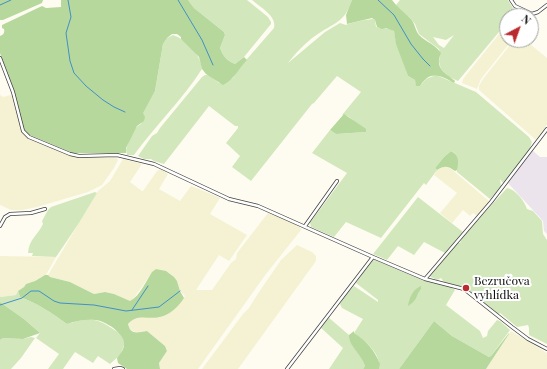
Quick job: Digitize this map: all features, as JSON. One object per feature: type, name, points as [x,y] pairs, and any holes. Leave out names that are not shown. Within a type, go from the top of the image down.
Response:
[{"type":"street","points":[[511,0],[515,6],[532,14],[538,12],[547,5]]},
{"type":"street","points":[[0,58],[13,92],[23,132],[29,137],[70,154],[79,156],[117,155],[154,164],[229,200],[258,206],[425,279],[464,289],[528,339],[547,349]]},
{"type":"street","points":[[425,279],[491,202],[547,129]]},
{"type":"street","points":[[305,226],[337,181]]},
{"type":"street","points":[[0,226],[5,217],[10,214],[32,213],[45,209]]},
{"type":"street","points":[[287,369],[373,257]]},
{"type":"street","points":[[114,369],[123,369]]},
{"type":"shaded area","points":[[499,34],[499,48],[506,48],[481,79],[477,89],[462,83],[463,79]]},
{"type":"shaded area","points":[[508,48],[535,48],[547,58],[547,124],[536,140],[479,90],[479,86]]},
{"type":"shaded area","points":[[0,95],[3,97],[11,95],[21,130],[24,135],[32,140],[71,156],[117,158],[118,160],[114,168],[102,185],[88,192],[22,210],[11,210],[0,205]]},
{"type":"shaded area","points":[[531,149],[540,157],[547,157],[547,234],[544,231],[543,221],[507,182]]},
{"type":"shaded area","points":[[123,159],[142,164],[130,182],[142,191],[157,171],[161,169],[168,174],[159,189],[180,201],[191,186],[220,198],[210,214],[247,235],[229,261],[219,255],[196,290],[212,290],[231,263],[236,259],[237,253],[268,213],[286,219],[301,228],[198,369],[160,369],[159,363],[167,351],[165,346],[147,331],[137,333],[131,330],[128,324],[133,319],[145,317],[157,318],[164,316],[173,310],[183,299],[185,296],[180,291],[177,281],[169,273],[156,269],[132,301],[105,292],[94,294],[70,282],[50,277],[48,275],[98,191],[110,181]]},
{"type":"shaded area","points":[[445,166],[449,167],[490,202],[477,216],[473,213],[470,216],[463,210],[452,223],[440,213],[457,193],[434,175],[437,170]]},
{"type":"shaded area","points":[[297,245],[312,252],[316,256],[316,261],[238,369],[202,369],[249,308],[281,260]]},
{"type":"shaded area","points":[[0,256],[56,257],[46,275],[26,284],[18,291],[16,295],[0,297]]},
{"type":"shaded area","points":[[511,331],[547,353],[547,369],[486,369]]},
{"type":"green space","points":[[0,0],[43,0],[42,3],[0,20]]},
{"type":"green space","points":[[61,0],[188,0],[194,8],[224,32],[225,35],[220,48],[226,58],[235,64],[244,57],[247,60],[233,77],[223,85],[206,74],[202,69],[199,57],[181,39],[181,37],[177,34],[172,34],[163,44],[155,91],[143,113],[145,117],[144,121],[137,126],[126,148],[126,153],[73,153],[25,133],[0,53],[0,36],[4,32],[2,25],[42,6],[46,8],[61,7]]},
{"type":"green space","points":[[188,0],[247,0],[268,17],[271,24],[244,57],[235,64],[226,58],[220,48],[225,35],[224,32],[194,8]]},
{"type":"green space","points":[[252,0],[352,0],[346,14],[338,22],[311,39],[288,63],[325,32],[340,23],[346,25],[373,19],[375,20],[376,27],[394,31],[408,76],[415,80],[416,84],[420,86],[426,79],[436,75],[476,92],[529,137],[532,142],[529,151],[504,183],[500,179],[501,187],[490,199],[457,172],[457,157],[451,151],[435,168],[437,170],[426,185],[424,183],[381,238],[346,222],[334,237],[311,227],[310,222],[347,173],[312,153],[330,130],[336,134],[366,132],[348,116],[342,115],[361,92],[337,76],[312,104],[251,181],[232,167],[240,156],[226,143],[238,126],[235,126],[209,106],[164,164],[138,156],[152,136],[157,133],[202,77],[209,75],[219,83],[233,78],[240,67],[274,28],[273,20],[270,16]]},
{"type":"green space","points":[[352,0],[392,0],[412,20],[419,35],[436,47],[441,53],[439,58],[440,67],[455,81],[454,83],[440,76],[430,76],[420,86],[416,86],[415,80],[408,76],[396,44],[394,31],[377,27],[375,20],[372,18],[347,24],[346,15]]},
{"type":"green space","points":[[400,0],[508,0],[513,8],[499,8],[499,32],[458,81],[449,77],[441,69],[439,62],[439,49],[419,34],[415,24],[396,5]],"holes":[[[454,35],[444,48],[439,45],[433,37],[446,40]]]},
{"type":"green space","points":[[173,35],[183,40],[192,48],[199,58],[202,69],[134,155],[127,155],[126,150],[133,131],[141,124],[144,116],[142,113],[155,91],[163,44],[167,38]]},
{"type":"green space","points":[[344,114],[366,129],[366,132],[336,134],[330,130]]},
{"type":"green space","points":[[451,151],[458,159],[457,170],[455,171],[450,168],[442,167],[437,170],[435,168]]},
{"type":"green space","points":[[507,188],[516,193],[522,199],[527,209],[533,211],[542,221],[543,234],[547,240],[547,344],[529,335],[528,325],[517,327],[500,313],[498,315],[463,287],[444,282],[441,278],[437,280],[429,276],[457,243],[460,243],[467,232]]},
{"type":"green space","points":[[95,192],[97,193],[56,257],[32,256],[33,253],[28,253],[30,244],[41,228],[43,224],[42,221],[51,207]]},
{"type":"green space","points":[[418,197],[463,232],[445,253],[424,242],[414,255],[398,246],[387,260],[373,254]]},
{"type":"green space","points":[[373,259],[422,280],[451,287],[455,290],[446,305],[480,331],[483,338],[487,336],[488,331],[497,320],[510,330],[489,357],[452,336],[434,321],[399,369],[379,369],[378,358],[372,348],[354,333],[363,319],[342,308],[340,304],[344,296],[354,286],[378,302],[378,300],[356,283]]},
{"type":"green space","points":[[156,269],[166,271],[174,277],[184,298],[177,307],[164,316],[156,318],[139,318],[128,324],[129,328],[133,332],[147,331],[165,346],[167,351],[159,363],[160,369],[127,369],[118,363],[117,358],[123,349],[124,341],[120,334],[112,327],[102,321],[95,320],[81,320],[67,324],[32,302],[20,297],[18,291],[26,284],[48,275],[50,277],[70,282],[94,294],[105,292],[130,301],[140,292],[152,272]]},
{"type":"green space","points":[[421,286],[421,289],[415,299],[408,306],[412,294]]},
{"type":"green space","points":[[18,291],[20,297],[32,302],[67,324],[87,319],[98,321],[109,326],[120,333],[124,338],[125,342],[121,354],[110,364],[98,356],[93,363],[75,352],[63,369],[48,369],[59,354],[36,338],[40,333],[24,319],[0,302],[0,297],[16,295]]},
{"type":"green space","points":[[0,302],[24,319],[40,333],[23,339],[3,338],[0,340]]},
{"type":"green space","points":[[328,317],[349,335],[351,343],[365,366],[363,369],[329,369],[343,348],[320,327]]},
{"type":"green space","points":[[434,321],[452,336],[489,357],[509,334],[486,369],[399,369]]},
{"type":"green space","points":[[354,331],[354,333],[366,342],[373,350],[380,364],[379,369],[363,369],[365,366],[349,339],[349,335]]},
{"type":"green space","points":[[31,337],[35,338],[11,369],[0,369],[0,340],[3,338],[23,339]]},
{"type":"waterway","points":[[0,5],[11,0]]},
{"type":"waterway","points":[[68,0],[71,17],[66,33],[70,61],[74,73],[86,86],[103,100],[125,112]]},
{"type":"waterway","points":[[178,0],[202,40],[213,65]]},
{"type":"waterway","points":[[378,0],[394,15],[411,44],[430,66]]},
{"type":"waterway","points":[[132,310],[148,286]]},
{"type":"waterway","points":[[0,305],[22,298],[31,291],[39,291],[54,301],[60,303],[94,305],[126,311],[159,307],[180,291]]},
{"type":"place","name":"Bezručova vyhlídka","points":[[466,288]]}]
